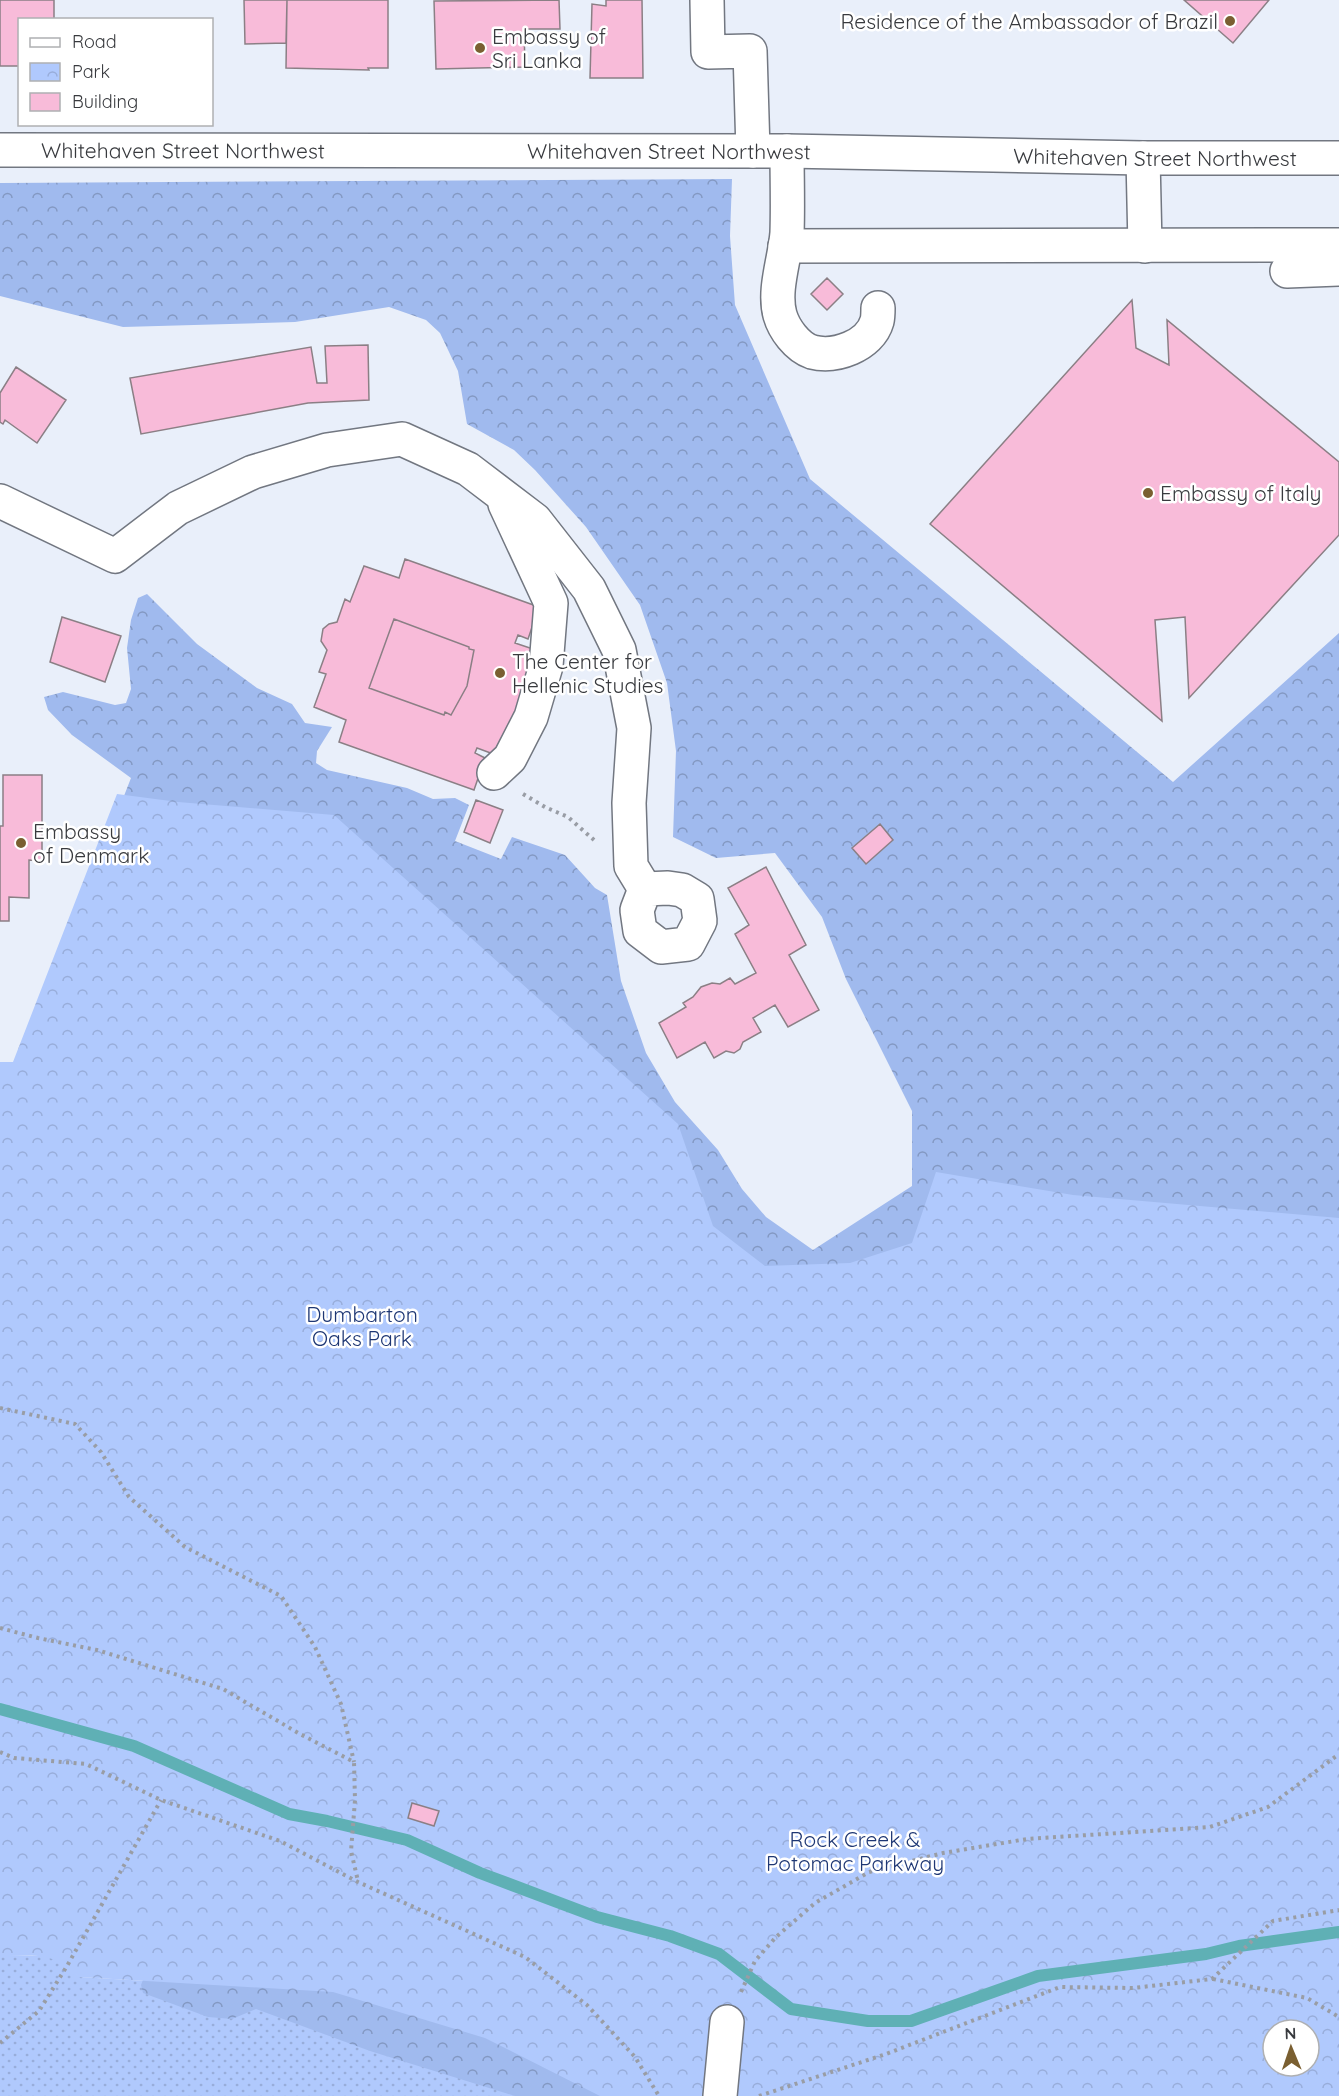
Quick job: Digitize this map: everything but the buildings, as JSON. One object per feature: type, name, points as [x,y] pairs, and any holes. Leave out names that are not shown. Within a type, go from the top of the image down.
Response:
[{"type":"street","points":[[707,0],[708,52],[750,51],[753,151]]},
{"type":"street","name":"Whitehaven Street Northwest","points":[[0,150],[787,151],[1143,158],[1339,158]]},
{"type":"street","points":[[787,151],[785,246],[778,298],[780,316],[792,338],[811,351],[837,352],[858,345],[872,332],[877,322],[878,308]]},
{"type":"street","points":[[1143,158],[1145,246]]},
{"type":"street","points":[[785,246],[1339,246]]},
{"type":"street","points":[[1287,271],[1339,268]]},
{"type":"street","points":[[0,501],[115,556],[178,508],[253,472],[327,450],[402,439],[468,470],[535,520],[589,589],[619,650],[634,728],[629,803],[638,878]]},
{"type":"street","points":[[494,773],[510,758],[531,717],[546,666],[551,603],[501,494]]},
{"type":"street","points":[[720,2096],[727,2022]]},
{"type":"path","points":[[494,773],[506,787],[521,792],[545,807],[568,817],[638,878]]},
{"type":"path","points":[[0,1408],[75,1424],[101,1452],[129,1497],[185,1547],[281,1596],[315,1647],[341,1704],[354,1762],[355,1800],[351,1851],[358,1882]]},
{"type":"path","points":[[0,1628],[97,1650],[223,1689],[300,1734],[354,1762]]},
{"type":"path","points":[[0,1752],[14,1758],[86,1764],[161,1800],[280,1841],[358,1882],[525,1957],[587,2005],[635,2057],[659,2096]]},
{"type":"path","points":[[755,1961],[776,1937],[815,1903],[869,1872],[943,1853],[1028,1839],[1210,1827],[1268,1807],[1339,1754]]},
{"type":"path","points":[[0,2043],[39,2011],[161,1800]]},
{"type":"path","points":[[1212,1979],[1273,1921],[1339,1910]]},
{"type":"path","points":[[759,2096],[886,2054],[1060,1987],[1132,1988],[1212,1979],[1307,1998],[1339,2017]]},
{"type":"green space","name":"Rock Creek & Potomac Parkway","points":[[732,179],[730,236],[735,305],[810,479],[1173,782],[1339,633],[1339,2096],[515,2096],[370,2051],[256,2009],[232,2019],[208,2017],[143,1993],[141,1985],[148,1967],[0,1650],[17,1069],[131,778],[72,735],[48,710],[44,697],[63,692],[115,705],[126,703],[131,689],[127,648],[131,620],[138,598],[147,594],[197,644],[257,688],[292,704],[305,723],[332,727],[317,751],[316,763],[327,770],[407,788],[433,799],[455,798],[469,805],[455,841],[501,859],[512,837],[565,855],[595,888],[607,895],[621,981],[646,1053],[675,1102],[718,1150],[742,1189],[766,1217],[813,1250],[912,1186],[912,1111],[846,979],[822,917],[775,853],[716,858],[673,837],[676,751],[667,683],[640,605],[586,527],[535,470],[514,450],[467,424],[458,371],[440,333],[426,320],[389,307],[295,322],[123,327],[0,296],[0,183]]},
{"type":"green space","name":"Dumbarton Oaks Park","points":[[117,794],[178,802],[334,815],[678,1124],[713,1226],[765,1266],[850,1263],[912,1243],[936,1172],[1073,1195],[1339,1218],[1339,2096],[600,2096],[485,2038],[333,1992],[79,1977],[69,1968],[51,1958],[0,1956],[0,1062],[13,1062]]},
{"type":"green space","points":[[0,1955],[50,1956],[80,1977],[333,1992],[600,2096],[0,2096]]},
{"type":"waterway","points":[[0,1709],[134,1746],[289,1814],[407,1840],[480,1873],[597,1917],[670,1936],[719,1954],[791,2009],[868,2021],[911,2021],[1038,1976],[1206,1954],[1239,1946],[1339,1932]]},
{"type":"place","name":"Residence of the Ambassador of Brazil","points":[[1230,21]]},
{"type":"place","name":"Embassy of Sri Lanka","points":[[480,48]]},
{"type":"place","name":"Embassy of Italy","points":[[1148,493]]},
{"type":"place","name":"The Center for Hellenic Studies","points":[[500,673]]},
{"type":"place","name":"Embassy of Denmark","points":[[21,843]]}]
